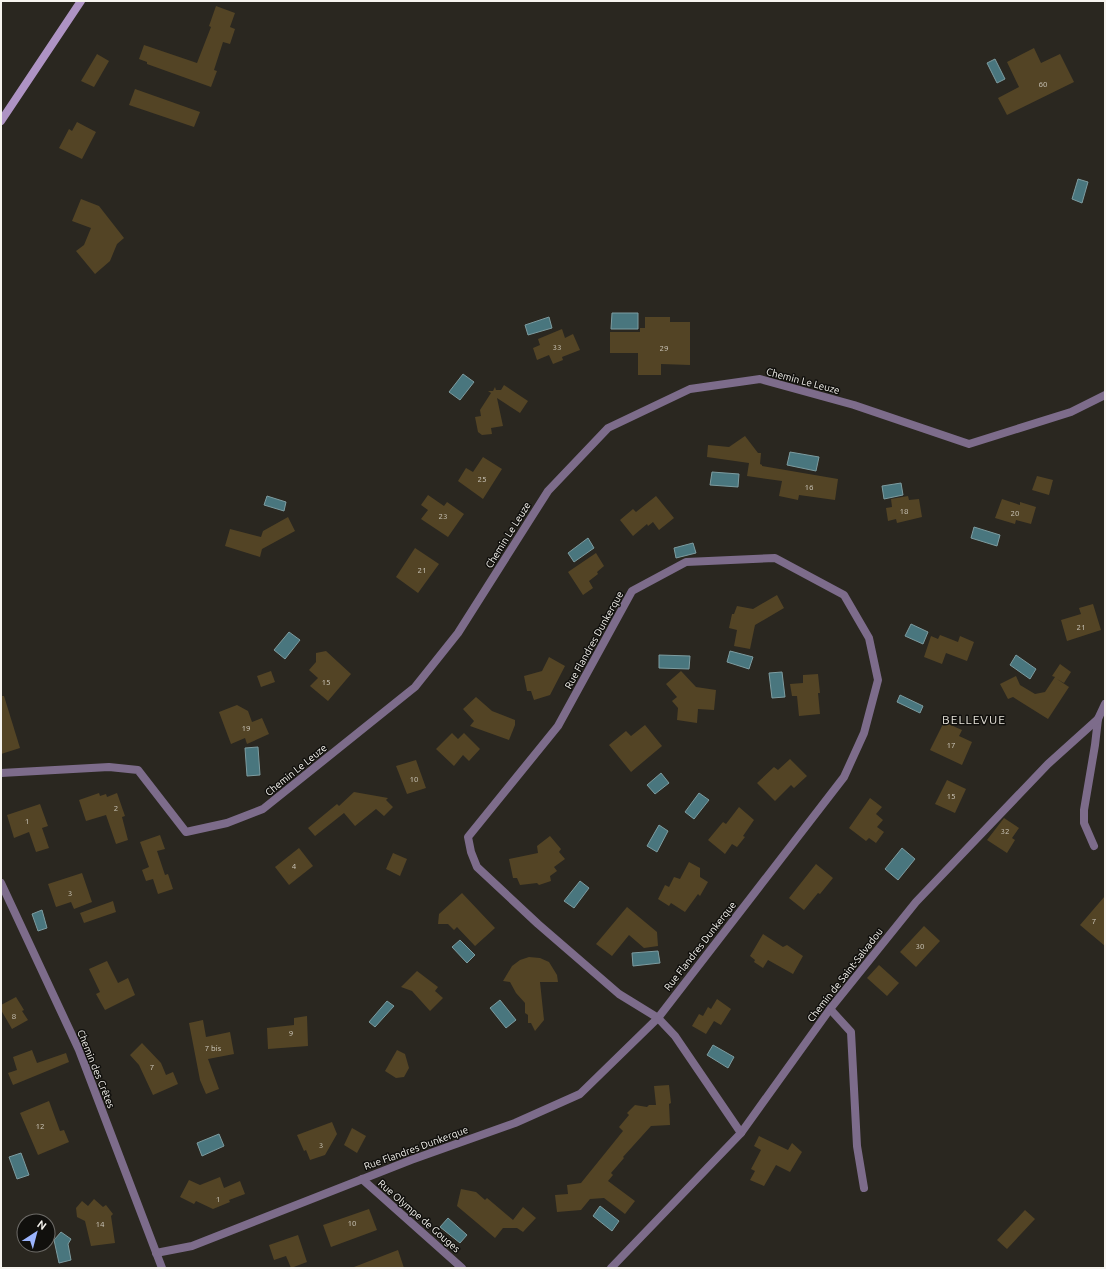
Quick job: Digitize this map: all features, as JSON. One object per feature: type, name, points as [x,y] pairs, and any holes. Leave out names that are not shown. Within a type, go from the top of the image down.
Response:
[{"type":"street","points":[[1,121],[81,1]]},
{"type":"street","name":"Chemin Le Leuze","points":[[1,773],[109,767],[138,770],[186,832],[227,822],[263,809],[415,687],[458,634],[548,491],[608,428],[690,389],[760,380],[854,405],[969,444],[1071,412],[1105,395]]},
{"type":"street","name":"Rue Flandres Dunkerque","points":[[156,1253],[192,1246],[362,1179],[515,1123],[580,1094],[658,1018],[844,777],[864,732],[878,680],[869,638],[844,595],[775,558],[686,562],[632,591],[558,726],[468,837],[471,852],[477,867],[538,924],[619,994],[658,1018],[675,1036],[741,1132]]},
{"type":"street","name":"Chemin de Saint-Salvadou","points":[[611,1268],[741,1132],[830,1010],[916,902],[1048,764],[1098,719],[1105,704]]},
{"type":"street","points":[[1094,846],[1084,823],[1084,810],[1098,719]]},
{"type":"street","name":"Chemin des Crêtes","points":[[1,883],[78,1050],[162,1268]]},
{"type":"street","points":[[830,1010],[851,1032],[857,1146],[864,1188]]},
{"type":"street","name":"Rue Olympe de Gouges","points":[[362,1179],[462,1268]]},
{"type":"water","points":[[995,59],[1005,79],[997,83],[987,63]]},
{"type":"water","points":[[1078,179],[1088,182],[1082,203],[1072,199]]},
{"type":"water","points":[[612,313],[638,313],[638,329],[611,329]]},
{"type":"water","points":[[549,317],[552,328],[528,335],[525,325]]},
{"type":"water","points":[[463,374],[474,382],[460,400],[449,392]]},
{"type":"water","points":[[790,452],[819,457],[816,471],[787,465]]},
{"type":"water","points":[[712,472],[739,474],[738,487],[710,485]]},
{"type":"water","points":[[901,483],[903,495],[884,499],[882,486]]},
{"type":"water","points":[[267,496],[286,502],[284,511],[264,505]]},
{"type":"water","points":[[974,527],[1000,535],[997,546],[971,538]]},
{"type":"water","points":[[588,538],[594,548],[574,562],[568,553]]},
{"type":"water","points":[[693,543],[696,553],[676,558],[674,548]]},
{"type":"water","points":[[911,624],[928,632],[923,644],[905,636]]},
{"type":"water","points":[[289,632],[300,640],[285,659],[274,650]]},
{"type":"water","points":[[730,651],[753,657],[749,669],[727,662]]},
{"type":"water","points":[[659,655],[690,656],[689,669],[659,668]]},
{"type":"water","points":[[1016,655],[1036,669],[1030,679],[1010,665]]},
{"type":"water","points":[[782,672],[785,697],[772,698],[769,673]]},
{"type":"water","points":[[900,695],[923,706],[920,713],[897,702]]},
{"type":"water","points":[[258,747],[260,775],[247,776],[245,748]]},
{"type":"water","points":[[661,773],[669,783],[655,794],[647,785]]},
{"type":"water","points":[[699,793],[709,800],[694,819],[685,812]]},
{"type":"water","points":[[659,825],[668,831],[657,852],[647,846]]},
{"type":"water","points":[[902,848],[915,859],[898,880],[885,869]]},
{"type":"water","points":[[580,881],[589,888],[574,908],[564,901]]},
{"type":"water","points":[[42,910],[47,928],[38,931],[32,914]]},
{"type":"water","points":[[460,940],[475,955],[467,963],[452,947]]},
{"type":"water","points":[[658,951],[660,963],[633,966],[632,953]]},
{"type":"water","points":[[500,1000],[516,1020],[506,1028],[490,1008]]},
{"type":"water","points":[[387,1001],[394,1006],[375,1027],[369,1022]]},
{"type":"water","points":[[713,1045],[734,1057],[728,1068],[707,1055]]},
{"type":"water","points":[[219,1134],[224,1146],[202,1156],[197,1143]]},
{"type":"water","points":[[21,1153],[29,1175],[17,1179],[9,1157]]},
{"type":"water","points":[[600,1206],[619,1221],[612,1231],[593,1216]]},
{"type":"water","points":[[448,1218],[467,1235],[460,1243],[440,1227]]},
{"type":"water","points":[[61,1232],[71,1239],[68,1244],[71,1260],[59,1263],[56,1249],[56,1238]]},
{"type":"building","points":[[216,6],[235,13],[230,27],[235,29],[230,44],[223,42],[214,70],[217,71],[211,87],[147,64],[147,62],[139,59],[144,45],[197,63],[211,27],[209,26]]},
{"type":"building","points":[[1034,48],[1041,63],[1060,54],[1074,82],[1007,115],[998,98],[1019,87],[1007,62]]},
{"type":"building","points":[[97,54],[109,61],[94,87],[81,81]]},
{"type":"building","points":[[135,89],[200,112],[194,127],[129,105]]},
{"type":"building","points":[[77,122],[96,132],[82,159],[59,148],[69,129],[72,131]]},
{"type":"building","points":[[81,199],[99,206],[124,238],[117,244],[110,261],[95,274],[76,251],[84,245],[91,228],[72,221]]},
{"type":"building","points":[[645,317],[670,317],[670,322],[690,322],[690,365],[661,364],[661,375],[638,375],[638,353],[610,353],[610,332],[640,332],[640,328],[645,328]]},
{"type":"building","points":[[562,329],[565,338],[573,334],[580,350],[562,357],[563,360],[553,364],[549,355],[537,360],[533,348],[540,345],[538,339]]},
{"type":"building","points":[[504,385],[528,401],[520,413],[497,398],[503,426],[491,428],[492,434],[482,435],[478,432],[475,417],[481,416],[480,410],[491,393],[488,391],[493,391],[495,387],[496,390],[501,390]]},
{"type":"building","points":[[745,436],[758,453],[761,453],[760,464],[762,466],[838,479],[835,500],[799,495],[798,500],[779,496],[782,481],[747,476],[749,463],[707,457],[708,445],[729,447]]},
{"type":"building","points":[[483,457],[502,469],[483,499],[458,481],[466,468],[473,472]]},
{"type":"building","points":[[1037,476],[1053,480],[1049,495],[1032,490]]},
{"type":"building","points":[[428,495],[444,506],[447,502],[464,514],[448,537],[421,519],[428,510],[421,505]]},
{"type":"building","points":[[656,496],[674,518],[659,530],[653,522],[648,526],[647,524],[633,536],[620,520],[633,509],[636,512]]},
{"type":"building","points":[[908,496],[909,500],[919,499],[922,517],[897,523],[896,519],[888,521],[886,508],[892,507],[891,499]]},
{"type":"building","points":[[1002,499],[1020,505],[1020,502],[1036,507],[1031,524],[1016,520],[1015,524],[995,518]]},
{"type":"building","points":[[288,517],[295,531],[262,549],[260,557],[225,546],[230,529],[261,537],[263,531]]},
{"type":"building","points":[[415,548],[439,564],[418,593],[396,577]]},
{"type":"building","points":[[596,553],[604,566],[597,572],[598,574],[589,581],[593,588],[583,595],[568,572]]},
{"type":"building","points":[[777,595],[784,608],[755,625],[750,649],[734,646],[737,630],[729,628],[732,614],[734,614],[737,606],[753,609]]},
{"type":"building","points":[[1093,604],[1101,630],[1067,641],[1061,620],[1081,614],[1079,608]]},
{"type":"building","points":[[940,635],[958,642],[960,636],[974,642],[967,661],[946,653],[942,664],[924,657],[931,636],[938,639]]},
{"type":"building","points":[[326,651],[351,674],[328,701],[310,686],[318,678],[309,670],[316,662],[316,653]]},
{"type":"building","points":[[549,657],[565,666],[550,695],[534,700],[531,691],[527,691],[524,676],[542,671]]},
{"type":"building","points":[[1060,664],[1071,672],[1064,683],[1057,679],[1069,687],[1048,719],[1013,697],[1008,699],[1000,684],[1016,676],[1020,685],[1035,694],[1045,692],[1055,677],[1052,676]]},
{"type":"building","points":[[271,671],[275,682],[261,687],[257,676]]},
{"type":"building","points":[[681,671],[696,687],[716,690],[714,710],[698,709],[697,723],[677,720],[678,708],[672,701],[677,697],[666,684]]},
{"type":"building","points":[[818,674],[820,714],[799,716],[797,696],[792,696],[790,684],[803,683],[803,675]]},
{"type":"building","points":[[1,696],[4,696],[20,748],[1,754]]},
{"type":"building","points":[[476,697],[492,711],[515,720],[515,725],[509,740],[470,726],[474,721],[463,709]]},
{"type":"building","points":[[237,705],[248,711],[252,722],[262,718],[269,734],[247,744],[245,738],[231,744],[219,712]]},
{"type":"building","points":[[944,722],[962,730],[959,736],[972,742],[962,765],[930,750]]},
{"type":"building","points":[[645,725],[662,746],[631,772],[609,745],[626,731],[631,736]]},
{"type":"building","points":[[452,733],[458,739],[464,733],[480,749],[469,761],[463,755],[454,766],[436,749]]},
{"type":"building","points":[[790,759],[807,776],[794,788],[791,785],[775,801],[757,783],[774,767],[778,770]]},
{"type":"building","points":[[416,760],[426,788],[407,794],[396,766]]},
{"type":"building","points":[[947,780],[966,789],[955,813],[935,804]]},
{"type":"building","points":[[354,792],[388,798],[386,800],[393,807],[384,816],[376,809],[355,826],[344,813],[315,836],[308,828],[337,804],[339,806]]},
{"type":"building","points":[[99,793],[100,796],[106,794],[107,797],[117,793],[125,816],[122,817],[128,840],[116,844],[106,815],[86,821],[79,800]]},
{"type":"building","points":[[870,798],[882,807],[876,814],[883,820],[877,827],[884,832],[876,843],[869,838],[866,841],[849,828]]},
{"type":"building","points":[[40,804],[48,826],[42,828],[49,848],[36,852],[29,832],[14,838],[7,815]]},
{"type":"building","points":[[739,807],[754,820],[743,836],[745,837],[737,847],[732,844],[725,854],[708,840],[723,822],[726,824]]},
{"type":"building","points":[[1004,818],[1019,828],[1012,838],[1015,840],[1007,853],[987,840]]},
{"type":"building","points":[[160,835],[165,849],[157,851],[165,875],[168,874],[173,889],[158,894],[153,879],[146,881],[142,870],[149,867],[140,842]]},
{"type":"building","points":[[550,836],[561,849],[559,852],[565,859],[554,867],[557,871],[550,876],[551,881],[539,885],[537,883],[520,885],[517,878],[513,878],[509,859],[538,853],[537,846]]},
{"type":"building","points":[[299,848],[313,866],[289,885],[275,867]]},
{"type":"building","points":[[393,853],[407,859],[400,876],[386,869]]},
{"type":"building","points":[[689,862],[700,868],[700,877],[708,882],[700,896],[698,894],[685,912],[671,903],[669,906],[658,899],[665,885],[669,887],[674,877],[680,879]]},
{"type":"building","points":[[816,864],[833,878],[804,910],[789,898]]},
{"type":"building","points":[[82,873],[92,902],[74,909],[71,902],[56,907],[48,884]]},
{"type":"building","points":[[462,893],[495,928],[475,946],[457,927],[454,930],[448,924],[438,924],[439,914]]},
{"type":"building","points":[[1105,896],[1105,946],[1080,925]]},
{"type":"building","points":[[113,901],[116,912],[84,923],[80,913]]},
{"type":"building","points":[[627,907],[657,932],[658,946],[644,948],[629,935],[612,956],[596,944]]},
{"type":"building","points":[[924,926],[940,941],[916,967],[900,952]]},
{"type":"building","points":[[763,934],[783,947],[787,945],[803,956],[793,974],[768,960],[763,968],[754,962],[755,960],[750,956]]},
{"type":"building","points":[[529,957],[540,958],[549,962],[557,975],[558,982],[540,982],[544,1020],[535,1031],[531,1023],[528,1023],[528,1015],[525,1013],[525,1003],[516,993],[510,982],[503,981],[512,966],[520,960]]},
{"type":"building","points":[[107,961],[118,983],[128,978],[135,995],[105,1010],[96,994],[100,992],[89,969]]},
{"type":"building","points":[[879,965],[899,983],[887,996],[867,978]]},
{"type":"building","points":[[417,971],[438,987],[435,991],[443,998],[430,1011],[412,991],[401,987]]},
{"type":"building","points":[[16,997],[28,1020],[12,1029],[1,1010],[1,1005]]},
{"type":"building","points":[[717,999],[731,1009],[721,1025],[714,1021],[706,1034],[692,1026],[699,1014],[703,1016],[708,1007],[711,1009]]},
{"type":"building","points":[[307,1016],[308,1046],[268,1049],[267,1028],[294,1025],[294,1018]]},
{"type":"building","points":[[203,1020],[206,1037],[230,1032],[234,1054],[208,1059],[219,1089],[206,1094],[200,1080],[189,1023]]},
{"type":"building","points":[[142,1043],[161,1063],[166,1075],[173,1072],[178,1084],[153,1095],[139,1065],[130,1055]]},
{"type":"building","points":[[32,1050],[37,1063],[66,1053],[69,1062],[13,1085],[8,1073],[17,1070],[13,1057]]},
{"type":"building","points":[[397,1050],[405,1054],[409,1068],[404,1077],[396,1078],[385,1071]]},
{"type":"building","points":[[669,1085],[671,1103],[669,1104],[670,1125],[651,1126],[623,1157],[624,1158],[611,1173],[613,1175],[608,1181],[635,1201],[625,1214],[604,1198],[590,1199],[581,1210],[557,1212],[555,1195],[568,1194],[567,1185],[581,1183],[623,1131],[619,1127],[629,1115],[627,1113],[635,1105],[647,1107],[649,1105],[656,1105],[654,1086]]},
{"type":"building","points":[[49,1101],[60,1131],[64,1130],[69,1142],[38,1155],[20,1113]]},
{"type":"building","points":[[332,1122],[337,1134],[325,1155],[310,1160],[297,1135]]},
{"type":"building","points":[[352,1128],[366,1136],[357,1153],[344,1145]]},
{"type":"building","points":[[759,1136],[788,1150],[792,1143],[802,1152],[790,1172],[776,1165],[764,1186],[750,1180],[755,1171],[751,1169],[761,1150],[754,1146]]},
{"type":"building","points":[[220,1177],[224,1188],[240,1181],[245,1194],[229,1200],[230,1202],[213,1209],[196,1201],[194,1204],[180,1197],[189,1180],[200,1185]]},
{"type":"building","points":[[461,1189],[476,1192],[485,1200],[487,1198],[513,1220],[523,1207],[536,1218],[523,1232],[517,1228],[503,1228],[495,1238],[457,1206]]},
{"type":"building","points":[[94,1199],[103,1207],[106,1205],[113,1214],[111,1216],[115,1243],[91,1246],[85,1221],[77,1217],[76,1208],[82,1201],[88,1206]]},
{"type":"building","points":[[369,1209],[377,1230],[331,1247],[323,1225]]},
{"type":"building","points":[[1025,1210],[1035,1219],[1007,1249],[997,1240]]},
{"type":"building","points":[[298,1235],[307,1262],[291,1268],[286,1256],[274,1260],[269,1245]]},
{"type":"building","points":[[398,1250],[404,1268],[354,1268],[354,1267]]},
{"type":"district","name":"BELLEVUE","points":[[974,719]]}]
